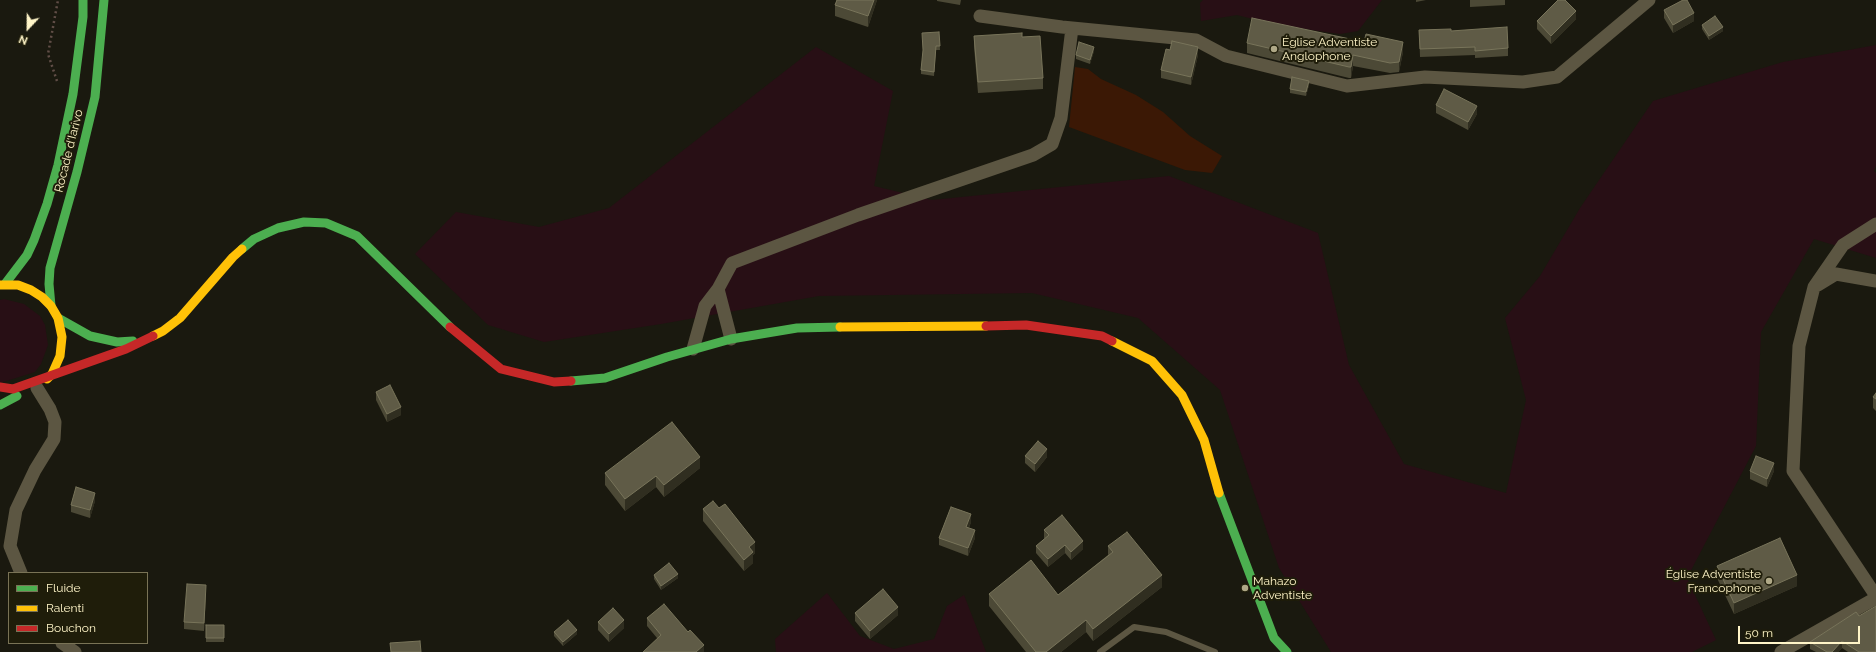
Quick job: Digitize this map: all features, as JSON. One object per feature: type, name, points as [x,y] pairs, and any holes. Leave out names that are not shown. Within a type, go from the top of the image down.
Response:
[{"type":"main road","name":"Rocade d'Iarivo","points":[[3,284],[27,255],[34,240],[47,204],[58,165],[73,94],[83,0]]},
{"type":"main road","name":"Rocade d'Iarivo","points":[[51,306],[49,284],[50,268],[77,172],[95,97],[104,0]]},
{"type":"main road","points":[[0,387],[13,389],[126,349],[141,340],[163,331],[180,318],[233,257],[254,239],[278,228],[304,222],[326,223],[357,236],[450,328],[501,369],[554,382],[604,378],[730,339],[797,328],[1026,325],[1102,336],[1152,361],[1182,394],[1204,440],[1218,491],[1247,572],[1274,638],[1287,652]]},
{"type":"main road","points":[[0,405],[37,388],[52,374],[60,356],[62,337],[58,318],[51,306],[42,297],[31,290],[18,285],[3,284]]},
{"type":"main road","points":[[58,318],[90,336],[117,342],[141,340]]},
{"type":"main road","points":[[0,397],[17,396]]},
{"type":"street","points":[[980,16],[1072,28],[1196,40],[1226,56],[1347,86],[1425,77],[1523,82],[1556,77],[1649,0]]},
{"type":"street","points":[[694,349],[705,306],[718,289],[732,263],[858,215],[1033,155],[1052,144],[1061,118],[1072,28]]},
{"type":"street","points":[[1781,652],[1876,597],[1794,471],[1799,346],[1814,287],[1843,245],[1876,224]]},
{"type":"street","points":[[1814,287],[1836,274],[1876,280]]},
{"type":"street","points":[[718,289],[730,339]]},
{"type":"street","points":[[21,572],[10,546],[16,510],[35,470],[54,439],[55,422],[50,409],[37,388]]},
{"type":"street","points":[[63,644],[74,652]]},
{"type":"lane","points":[[1100,652],[1134,627],[1166,632],[1214,652]]},
{"type":"path","points":[[58,0],[48,54],[58,83]]},
{"type":"shaded area","points":[[1203,0],[1382,0],[1358,31],[1340,34],[1277,25],[1237,15],[1201,21],[1200,3]]},
{"type":"shaded area","points":[[1876,45],[1876,166],[1874,171],[1876,173],[1876,258],[1814,239],[1761,332],[1756,446],[1687,578],[1716,640],[1692,652],[1331,652],[1279,568],[1220,390],[1138,318],[1032,293],[819,296],[661,324],[544,342],[488,325],[415,254],[456,212],[539,227],[609,208],[816,47],[893,91],[874,186],[932,200],[1169,176],[1318,233],[1349,365],[1404,464],[1506,493],[1526,400],[1505,318],[1540,276],[1580,208],[1653,101],[1783,62]]},
{"type":"shaded area","points":[[1075,67],[1088,69],[1101,79],[1136,95],[1163,112],[1190,136],[1222,156],[1212,173],[1185,170],[1069,127]]},
{"type":"shaded area","points":[[4,299],[24,304],[40,316],[45,325],[48,345],[41,364],[35,372],[0,383],[0,300]]},
{"type":"shaded area","points":[[827,593],[860,636],[894,649],[934,639],[947,606],[964,595],[986,652],[776,652],[775,639]]},
{"type":"building","points":[[837,0],[874,0],[868,16],[835,5]]},
{"type":"building","points":[[1558,0],[1565,0],[1576,11],[1551,36],[1537,21]]},
{"type":"building","points":[[1683,0],[1687,0],[1694,13],[1673,25],[1664,10]]},
{"type":"building","points":[[1715,16],[1723,27],[1709,36],[1702,25]]},
{"type":"building","points":[[1252,18],[1364,42],[1366,34],[1403,42],[1399,62],[1390,63],[1353,55],[1351,67],[1349,67],[1247,43]]},
{"type":"building","points":[[1507,27],[1508,48],[1475,51],[1475,47],[1420,49],[1419,30],[1451,29],[1451,31]]},
{"type":"building","points":[[939,32],[940,46],[936,46],[934,72],[921,70],[923,50],[922,33]]},
{"type":"building","points":[[1022,33],[1022,37],[1040,36],[1043,78],[978,82],[974,36]]},
{"type":"building","points":[[1172,41],[1198,47],[1191,77],[1161,70],[1166,49],[1170,50]]},
{"type":"building","points":[[1079,42],[1094,47],[1090,60],[1076,55]]},
{"type":"building","points":[[1292,77],[1309,81],[1306,92],[1290,89]]},
{"type":"building","points":[[1444,89],[1477,106],[1468,122],[1436,105]]},
{"type":"building","points":[[390,385],[401,407],[387,414],[376,392]]},
{"type":"building","points":[[672,422],[700,457],[664,485],[656,476],[625,499],[605,473]]},
{"type":"building","points":[[1038,441],[1047,449],[1035,464],[1025,456]]},
{"type":"building","points":[[1756,456],[1774,463],[1767,479],[1750,471]]},
{"type":"building","points":[[76,487],[95,493],[90,510],[71,505]]},
{"type":"building","points":[[713,501],[719,508],[725,504],[755,542],[749,547],[753,552],[744,560],[703,509]]},
{"type":"building","points":[[951,507],[971,514],[966,527],[975,530],[968,548],[939,538]]},
{"type":"building","points":[[1062,515],[1083,541],[1071,552],[1065,545],[1048,559],[1036,546],[1049,535],[1044,530]]},
{"type":"building","points":[[1127,532],[1162,575],[1093,629],[1086,620],[1046,652],[1036,652],[989,594],[1031,560],[1058,595],[1113,552],[1108,546]]},
{"type":"building","points":[[1780,538],[1797,575],[1734,603],[1717,566]]},
{"type":"building","points":[[669,563],[678,574],[661,586],[654,575]]},
{"type":"building","points":[[187,584],[206,585],[204,623],[184,622]]},
{"type":"building","points":[[883,589],[898,607],[870,631],[855,613]]},
{"type":"building","points":[[664,604],[688,632],[690,630],[704,645],[696,652],[643,652],[661,635],[647,618]]},
{"type":"building","points":[[1876,606],[1876,652],[1859,652],[1842,641],[1832,652],[1827,652],[1810,642],[1856,612],[1859,616]]},
{"type":"building","points":[[613,608],[624,620],[609,634],[598,622]]},
{"type":"building","points":[[568,620],[577,630],[563,642],[554,632]]},
{"type":"building","points":[[206,625],[224,625],[224,638],[206,638]]},
{"type":"building","points":[[420,641],[421,652],[391,652],[390,643]]},
{"type":"traffic: fast","points":[[5,284],[27,255],[34,240],[47,204],[58,165],[73,94],[83,17],[83,0]]},
{"type":"traffic: fast","points":[[51,306],[49,284],[50,268],[77,172],[95,97],[104,0]]},
{"type":"traffic: fast","points":[[242,249],[254,239],[278,228],[304,222],[326,223],[357,236],[450,327]]},
{"type":"traffic: fast","points":[[58,318],[90,336],[117,342],[133,341]]},
{"type":"traffic: fast","points":[[571,381],[605,378],[667,357],[731,339],[797,328],[840,327]]},
{"type":"traffic: fast","points":[[0,405],[17,396]]},
{"type":"traffic: fast","points":[[1219,493],[1274,638],[1287,652]]},
{"type":"traffic: slow","points":[[153,336],[163,331],[180,318],[233,257],[242,249]]},
{"type":"traffic: slow","points":[[0,285],[18,285],[31,290],[42,297],[51,306],[58,318],[62,337],[60,356],[52,374],[47,379]]},
{"type":"traffic: slow","points":[[840,327],[986,326]]},
{"type":"traffic: slow","points":[[1112,341],[1152,361],[1182,395],[1204,440],[1219,493]]},
{"type":"traffic: jam","points":[[986,326],[1026,325],[1102,336],[1112,341]]},
{"type":"traffic: jam","points":[[450,327],[501,369],[554,382],[571,381]]},
{"type":"traffic: jam","points":[[0,387],[13,389],[126,349],[153,336]]},
{"type":"place","name":"Église Adventiste Anglophone","points":[[1274,49]]},
{"type":"place","name":"Église Adventiste Francophone","points":[[1769,581]]},
{"type":"place","name":"Mahazo Adventiste","points":[[1245,588]]}]
